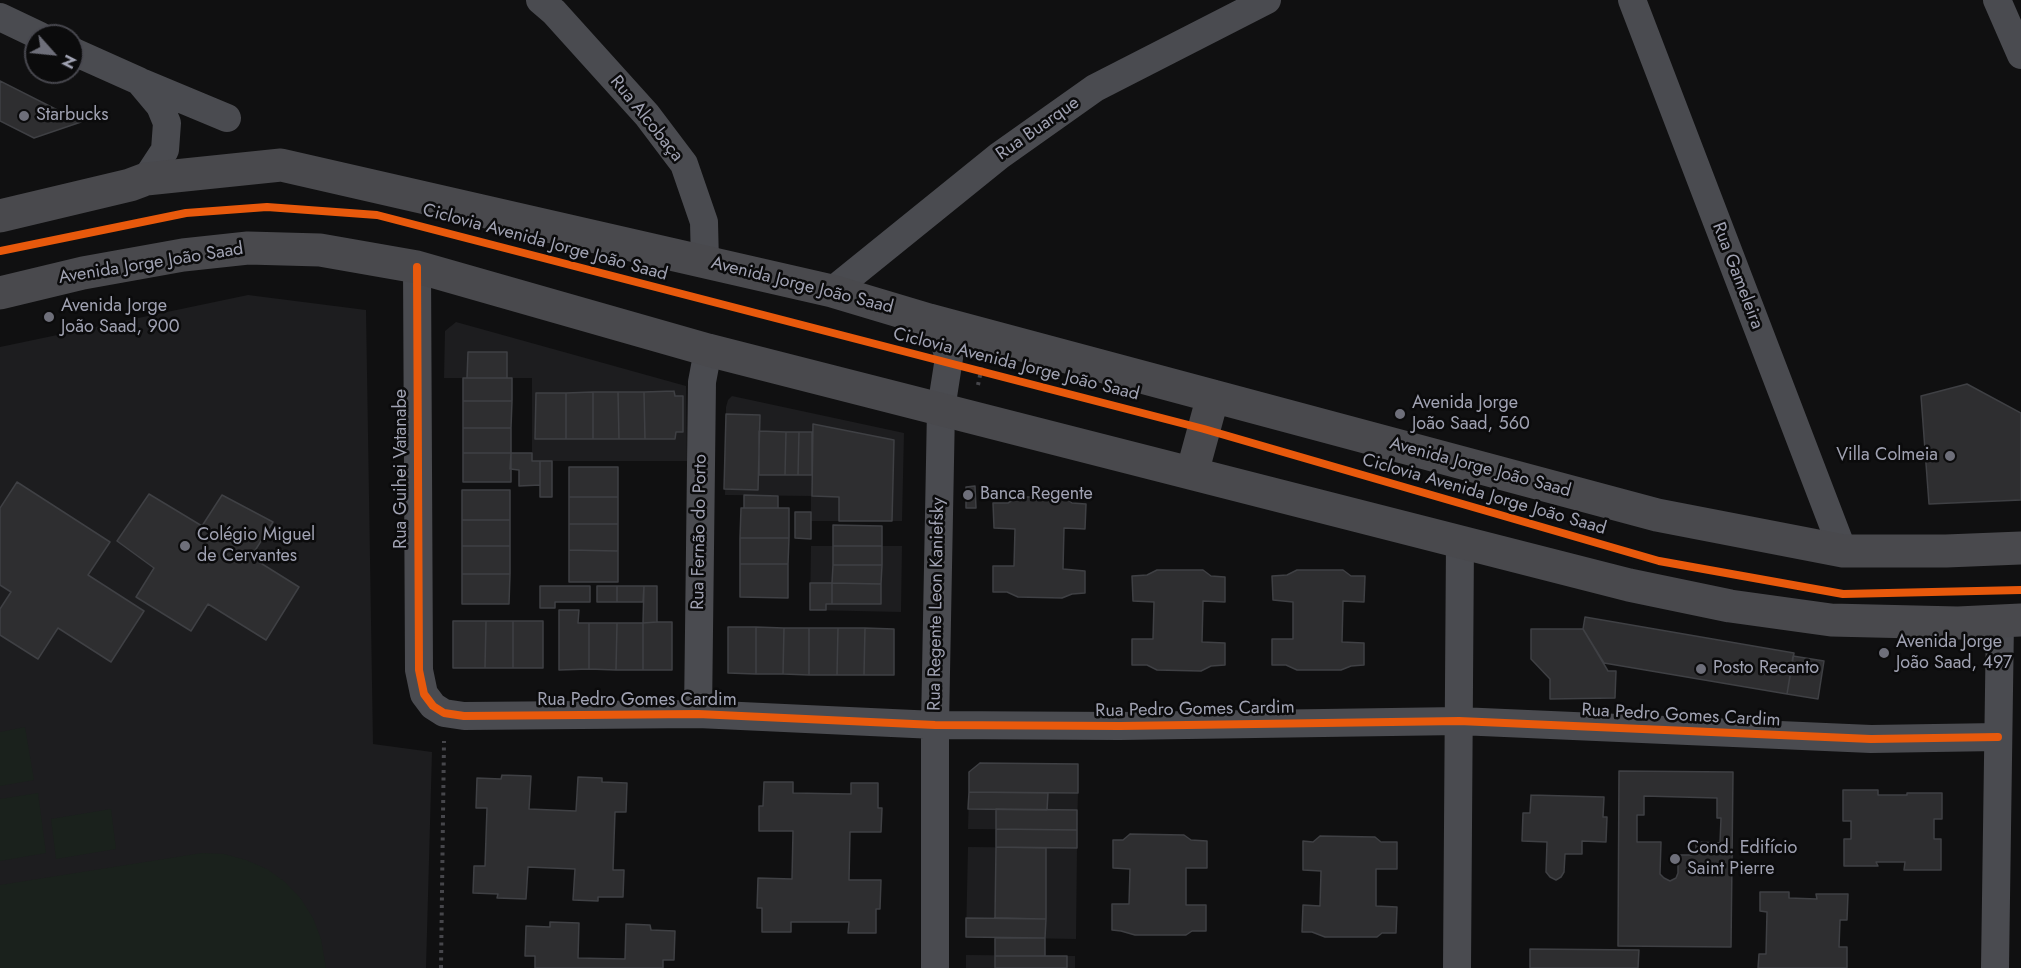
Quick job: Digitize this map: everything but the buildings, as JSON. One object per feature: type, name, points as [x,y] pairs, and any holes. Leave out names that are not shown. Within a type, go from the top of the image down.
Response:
[{"type":"main road","name":"Avenida Jorge João Saad","points":[[0,216],[130,185],[146,179],[280,165],[832,291],[929,320],[1657,515],[1843,551],[2021,548]]},
{"type":"main road","name":"Avenida Jorge João Saad","points":[[0,293],[83,273],[183,255],[248,248],[320,250],[417,267],[708,350],[1629,585],[1741,608],[1831,620],[1958,623],[2010,620]]},
{"type":"main road","points":[[1192,473],[1213,396]]},
{"type":"street","name":"Rua Alcobaça","points":[[540,0],[554,12],[647,115],[684,164],[704,222],[705,262]]},
{"type":"street","name":"Rua Buarque","points":[[832,291],[999,156],[1095,88],[1266,0]]},
{"type":"street","name":"Rua Gameleira","points":[[1632,0],[1843,551]]},
{"type":"street","points":[[1997,0],[2021,55]]},
{"type":"street","points":[[0,17],[24,28]]},
{"type":"street","points":[[84,56],[227,118]]},
{"type":"street","points":[[139,81],[160,106],[167,123],[165,150],[146,179]]},
{"type":"street","name":"Rua Guihei Vatanabe","points":[[417,267],[418,670],[424,694],[433,706],[444,713]]},
{"type":"street","name":"Rua Regente Leon Kaniefsky","points":[[929,320],[944,338],[948,348],[956,413],[935,725],[934,968]]},
{"type":"street","name":"Rua Fernão do Porto","points":[[698,714],[702,382],[708,350]]},
{"type":"street","points":[[1457,968],[1460,542]]},
{"type":"street","points":[[1995,968],[2010,620]]},
{"type":"street","name":"Rua Pedro Gomes Cardim","points":[[444,713],[464,716],[698,714],[935,725],[1120,726],[1459,721],[1871,739],[2006,724]]},
{"type":"path","points":[[956,413],[981,372],[990,336]]},
{"type":"path","points":[[441,968],[444,713]]},
{"type":"shaded area","name":"Colégio Miguel de Cervantes","points":[[248,295],[366,310],[373,744],[432,752],[426,968],[0,968],[0,347]]},
{"type":"shaded area","points":[[456,322],[686,386],[687,461],[532,461],[532,378],[444,378],[445,331]]},
{"type":"shaded area","points":[[732,396],[904,433],[902,521],[811,521],[811,496],[725,495],[726,407]]},
{"type":"shaded area","points":[[811,546],[902,546],[901,612],[810,610]]},
{"type":"shaded area","points":[[25,727],[34,780],[0,786],[0,732]]},
{"type":"shaded area","points":[[969,792],[1078,793],[1077,830],[968,829]]},
{"type":"shaded area","points":[[38,793],[46,853],[0,861],[0,799]]},
{"type":"shaded area","points":[[111,809],[116,849],[56,859],[51,819]]},
{"type":"shaded area","points":[[968,847],[1077,848],[1076,939],[966,937]]},
{"type":"shaded area","points":[[202,853],[224,854],[246,860],[267,869],[285,882],[301,899],[313,918],[321,939],[326,968],[0,968],[0,885]]},
{"type":"shaded area","points":[[966,955],[1075,956],[1075,968],[966,968]]},
{"type":"cycle path","name":"Ciclovia Avenida Jorge João Saad","points":[[0,251],[186,213],[267,207],[377,215],[1204,429],[1659,561],[1843,594],[2021,590]]},
{"type":"cycle path","points":[[417,267],[419,670],[424,694],[433,706],[444,713],[464,716],[698,714],[935,725],[1120,726],[1459,721],[1871,739],[1998,737]]},
{"type":"place","name":"Starbucks","points":[[24,116]]},
{"type":"place","name":"Avenida Jorge João Saad, 900","points":[[49,317]]},
{"type":"place","name":"Avenida Jorge João Saad, 560","points":[[1400,414]]},
{"type":"place","name":"Villa Colmeia","points":[[1950,456]]},
{"type":"place","name":"Banca Regente","points":[[968,495]]},
{"type":"place","name":"Colégio Miguel de Cervantes","points":[[185,546]]},
{"type":"place","name":"Avenida Jorge João Saad, 497","points":[[1884,653]]},
{"type":"place","name":"Posto Recanto","points":[[1701,669]]},
{"type":"place","name":"Cond. Edifício Saint Pierre","points":[[1675,859]]}]
